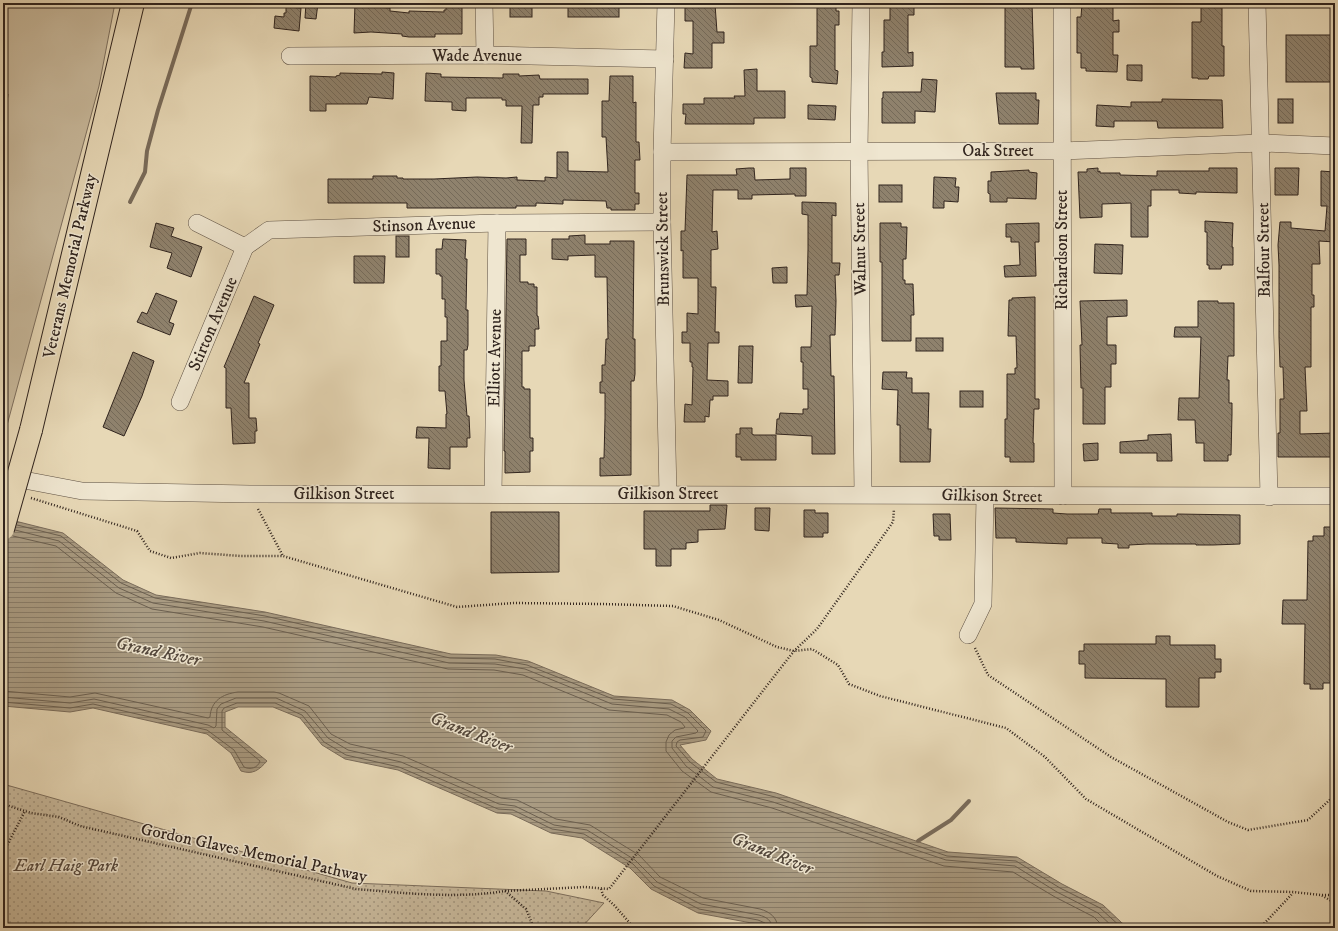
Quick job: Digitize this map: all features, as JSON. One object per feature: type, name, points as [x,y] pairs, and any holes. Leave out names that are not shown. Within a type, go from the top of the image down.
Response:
[{"type":"main road","name":"Veterans Memorial Parkway","points":[[3,529],[31,430],[133,3]]},
{"type":"street","points":[[484,3],[484,55]]},
{"type":"street","name":"Brunswick Street","points":[[666,3],[662,152],[662,222],[668,494]]},
{"type":"street","name":"Walnut Street","points":[[861,3],[859,151],[863,494]]},
{"type":"street","name":"Richardson Street","points":[[1062,3],[1063,496]]},
{"type":"street","name":"Balfour Street","points":[[1257,3],[1269,497]]},
{"type":"street","name":"Wade Avenue","points":[[290,56],[484,55],[665,58]]},
{"type":"street","name":"Oak Street","points":[[662,152],[1062,151],[1261,143],[1335,146]]},
{"type":"street","name":"Stinson Avenue","points":[[245,247],[269,230],[497,223],[662,222]]},
{"type":"street","points":[[197,223],[245,247]]},
{"type":"street","name":"Elliott Avenue","points":[[493,494],[497,223]]},
{"type":"street","name":"Stirton Avenue","points":[[180,402],[245,247]]},
{"type":"street","name":"Gilkison Street","points":[[3,476],[82,491],[250,494],[1335,496]]},
{"type":"street","points":[[968,635],[983,604],[985,496]]},
{"type":"path","points":[[250,494],[283,556]]},
{"type":"path","points":[[30,498],[137,531],[150,550],[172,558],[200,553],[241,556],[283,556],[457,608],[514,603],[673,606],[718,620],[777,646],[794,651],[812,649],[838,665],[849,684],[880,696],[1006,728],[1045,757],[1086,799],[1217,876],[1251,891],[1293,892],[1335,896]]},
{"type":"path","points":[[634,928],[615,906],[603,895],[601,889],[609,889],[619,878],[619,876],[794,651],[817,629],[893,522]]},
{"type":"path","points":[[968,635],[988,675],[1111,757],[1228,822],[1248,830],[1308,820],[1335,795]]},
{"type":"path","name":"Gordon Glaves Memorial Pathway","points":[[3,804],[31,813],[59,817],[80,826],[356,889],[397,893],[484,895],[505,892],[585,887],[601,889]]},
{"type":"path","points":[[3,854],[25,811]]},
{"type":"path","points":[[505,892],[526,909],[534,928]]},
{"type":"path","points":[[1260,928],[1293,892]]},
{"type":"path","points":[[1321,895],[1335,902]]},
{"type":"green space","points":[[3,3],[115,3],[99,86],[3,440],[3,134],[8,94],[3,92]]},
{"type":"green space","points":[[3,92],[8,94],[3,134]]},
{"type":"green space","name":"Earl Haig Park","points":[[3,784],[352,883],[546,891],[604,903],[581,928],[3,928]]},
{"type":"water","name":"Grand River","points":[[3,518],[63,533],[123,580],[156,595],[265,612],[451,654],[496,655],[528,661],[614,696],[672,700],[690,710],[711,731],[706,740],[680,745],[692,759],[717,779],[776,793],[948,852],[1017,857],[1062,884],[1103,905],[1122,923],[1130,928],[767,928],[757,924],[698,913],[651,889],[630,868],[582,838],[551,833],[511,814],[497,813],[398,770],[345,759],[322,745],[300,718],[273,707],[238,707],[225,712],[225,727],[267,761],[256,771],[245,772],[241,771],[231,753],[207,734],[93,708],[70,712],[3,706]]},
{"type":"building","points":[[306,3],[318,3],[316,19],[305,18]]},
{"type":"building","points":[[355,3],[372,4],[371,7],[390,8],[390,11],[409,13],[409,11],[444,12],[444,10],[446,10],[446,3],[462,3],[462,34],[435,34],[435,37],[409,37],[402,36],[402,34],[371,32],[354,33]]},
{"type":"building","points":[[510,3],[532,3],[532,17],[510,17]]},
{"type":"building","points":[[568,3],[619,3],[619,17],[568,17]]},
{"type":"building","points":[[817,3],[836,3],[836,11],[839,11],[839,25],[835,25],[835,70],[838,71],[837,84],[812,82],[812,78],[810,77],[810,46],[817,46]]},
{"type":"building","points":[[890,3],[914,3],[914,15],[908,15],[908,53],[913,52],[913,66],[882,67],[882,52],[884,52],[884,20],[890,20]]},
{"type":"building","points":[[1005,3],[1032,3],[1034,69],[1005,67]]},
{"type":"building","points":[[1082,3],[1113,3],[1113,21],[1119,20],[1119,32],[1113,32],[1113,55],[1118,55],[1117,72],[1086,71],[1086,68],[1081,68],[1081,53],[1077,53],[1077,17],[1081,17]]},
{"type":"building","points":[[1201,3],[1222,3],[1224,76],[1209,76],[1208,79],[1192,78],[1192,22],[1201,22]]},
{"type":"building","points":[[685,4],[715,4],[717,32],[724,32],[724,43],[712,43],[712,68],[684,68],[685,53],[693,54],[693,21],[685,21]]},
{"type":"building","points":[[286,7],[301,8],[299,31],[274,28],[275,16],[284,17]]},
{"type":"building","points":[[1286,35],[1334,35],[1334,82],[1286,82]]},
{"type":"building","points":[[1127,65],[1142,65],[1142,81],[1127,80]]},
{"type":"building","points":[[757,69],[757,91],[785,91],[785,118],[754,118],[754,124],[685,124],[686,114],[683,114],[683,104],[704,104],[704,98],[735,98],[734,96],[745,96],[744,70]]},
{"type":"building","points":[[382,72],[394,73],[393,99],[369,97],[367,104],[326,104],[326,111],[310,111],[310,76],[336,77],[340,75],[340,73],[382,74]]},
{"type":"building","points":[[426,73],[441,74],[441,77],[503,78],[503,74],[519,74],[519,76],[539,75],[540,79],[588,79],[588,94],[543,94],[543,97],[539,97],[539,105],[533,105],[532,143],[521,143],[522,106],[506,106],[506,100],[502,100],[502,98],[466,98],[466,111],[452,110],[452,102],[425,101]]},
{"type":"building","points":[[610,76],[633,76],[633,103],[636,102],[636,142],[639,142],[640,160],[635,160],[635,193],[639,193],[639,204],[635,204],[635,210],[611,210],[611,208],[607,208],[606,201],[563,200],[563,204],[536,203],[536,206],[516,206],[516,208],[407,208],[407,203],[328,203],[328,179],[373,179],[373,176],[397,176],[397,178],[403,179],[517,177],[517,180],[545,181],[545,177],[557,178],[557,152],[568,152],[568,171],[608,172],[606,137],[602,137],[602,101],[609,101]]},
{"type":"building","points":[[922,79],[937,80],[935,112],[915,111],[915,123],[882,123],[883,92],[921,92]]},
{"type":"building","points":[[996,93],[1036,93],[1036,100],[1039,100],[1038,124],[999,124]]},
{"type":"building","points":[[1162,99],[1222,100],[1223,128],[1158,128],[1157,121],[1114,121],[1114,127],[1096,126],[1097,105],[1131,107],[1131,102],[1162,102]]},
{"type":"building","points":[[1278,99],[1293,99],[1293,123],[1278,123]]},
{"type":"building","points":[[808,105],[836,106],[835,120],[808,119]]},
{"type":"building","points":[[754,168],[755,180],[790,179],[790,168],[806,168],[806,196],[795,196],[795,194],[752,195],[752,199],[738,199],[738,190],[713,190],[712,232],[717,231],[718,249],[711,250],[711,287],[716,287],[715,332],[719,332],[719,343],[708,343],[707,380],[728,381],[728,396],[713,396],[713,400],[710,400],[709,417],[705,416],[705,422],[684,422],[685,404],[692,405],[693,367],[692,362],[690,362],[690,343],[682,343],[682,332],[687,332],[687,313],[698,314],[698,278],[683,278],[681,231],[685,231],[687,175],[737,175],[736,169]]},
{"type":"building","points":[[1098,168],[1098,172],[1100,171],[1100,173],[1157,176],[1157,171],[1209,171],[1209,168],[1237,168],[1237,193],[1196,192],[1196,194],[1179,193],[1179,190],[1151,190],[1151,206],[1148,206],[1148,237],[1131,237],[1131,203],[1102,204],[1102,217],[1080,218],[1078,172],[1087,172],[1087,169]]},
{"type":"building","points":[[1275,168],[1299,168],[1298,195],[1275,195]]},
{"type":"building","points":[[1029,170],[1029,172],[1037,173],[1036,199],[1007,198],[1007,202],[990,202],[988,181],[991,181],[991,172]]},
{"type":"building","points":[[1321,171],[1334,172],[1333,205],[1335,205],[1335,242],[1319,241],[1320,264],[1312,264],[1312,295],[1314,295],[1314,307],[1311,307],[1311,367],[1305,367],[1307,411],[1300,411],[1300,434],[1335,433],[1335,457],[1278,457],[1280,399],[1284,399],[1283,367],[1280,367],[1279,337],[1278,245],[1280,222],[1291,222],[1291,228],[1325,231],[1327,206],[1321,206]]},
{"type":"building","points":[[934,177],[956,178],[955,187],[959,187],[958,202],[944,201],[944,208],[933,208]]},
{"type":"building","points":[[879,185],[902,185],[902,202],[879,202]]},
{"type":"building","points":[[802,202],[836,203],[836,216],[832,215],[832,263],[840,263],[839,275],[835,275],[835,335],[830,335],[831,376],[834,376],[835,454],[812,454],[812,436],[776,434],[777,419],[779,419],[780,413],[803,414],[803,409],[808,409],[808,389],[803,389],[803,362],[801,362],[801,347],[811,347],[812,306],[796,307],[795,295],[807,295],[808,215],[802,214]]},
{"type":"building","points":[[1205,221],[1233,223],[1233,265],[1222,265],[1221,269],[1209,269],[1209,265],[1207,265],[1207,232],[1205,232]]},
{"type":"building","points":[[156,223],[174,228],[171,236],[202,247],[191,277],[167,268],[172,253],[150,247]]},
{"type":"building","points":[[880,223],[901,223],[901,227],[907,227],[906,259],[903,259],[903,280],[905,280],[905,284],[913,284],[914,315],[911,315],[911,341],[882,341],[882,262],[880,262]]},
{"type":"building","points":[[1039,223],[1039,242],[1035,242],[1036,276],[1005,277],[1004,266],[1020,265],[1019,242],[1011,242],[1011,237],[1006,237],[1006,224]]},
{"type":"building","points":[[585,235],[585,244],[610,244],[610,241],[634,241],[633,339],[635,339],[635,374],[634,381],[631,381],[631,475],[600,476],[600,458],[604,458],[605,393],[600,393],[600,382],[602,382],[602,365],[605,365],[606,339],[608,339],[607,277],[595,277],[595,255],[568,256],[568,260],[552,259],[552,239],[569,239],[569,236]]},
{"type":"building","points":[[396,236],[409,236],[409,257],[396,257]]},
{"type":"building","points":[[443,239],[466,240],[465,259],[467,259],[466,310],[468,310],[468,345],[467,350],[464,350],[464,380],[467,416],[469,416],[470,438],[467,438],[467,447],[450,447],[450,469],[428,468],[429,438],[416,438],[417,427],[446,428],[447,414],[445,391],[439,391],[439,366],[441,366],[441,341],[447,341],[447,317],[445,317],[445,299],[442,299],[442,276],[440,276],[440,274],[436,274],[436,249],[442,249]]},
{"type":"building","points":[[507,239],[526,239],[526,255],[520,255],[520,282],[528,282],[528,284],[534,284],[534,287],[537,287],[537,316],[539,329],[535,329],[535,346],[529,346],[529,351],[522,351],[522,387],[524,387],[524,389],[530,389],[530,438],[533,438],[533,451],[530,451],[530,472],[505,473]]},
{"type":"building","points":[[1095,244],[1123,245],[1122,274],[1094,273]]},
{"type":"building","points":[[354,256],[385,256],[384,283],[354,283]]},
{"type":"building","points":[[787,267],[787,283],[773,283],[772,268]]},
{"type":"building","points":[[156,293],[177,301],[169,322],[174,324],[170,335],[137,322],[142,312],[147,314]]},
{"type":"building","points":[[254,296],[274,305],[258,343],[260,344],[244,383],[249,383],[249,418],[256,418],[257,431],[255,431],[255,443],[233,444],[231,408],[226,408],[226,368],[224,367]]},
{"type":"building","points":[[1035,297],[1035,399],[1039,399],[1039,409],[1034,409],[1034,462],[1010,462],[1010,457],[1005,457],[1007,374],[1015,374],[1015,368],[1017,368],[1016,336],[1008,336],[1009,300],[1012,300],[1012,298]]},
{"type":"building","points":[[1127,300],[1127,316],[1107,317],[1107,345],[1116,345],[1116,364],[1111,364],[1111,387],[1105,387],[1105,424],[1083,424],[1080,301]]},
{"type":"building","points":[[1198,301],[1234,303],[1234,356],[1228,356],[1227,380],[1229,380],[1229,403],[1232,403],[1231,455],[1228,455],[1228,461],[1204,461],[1204,443],[1196,443],[1195,420],[1178,420],[1179,398],[1199,398],[1201,337],[1174,337],[1175,327],[1198,327]]},
{"type":"building","points":[[916,338],[943,338],[943,351],[916,351]]},
{"type":"building","points":[[739,346],[753,346],[752,383],[738,383]]},
{"type":"building","points":[[133,352],[154,361],[142,396],[124,436],[103,427]]},
{"type":"building","points":[[883,372],[907,372],[906,378],[912,378],[912,393],[929,393],[928,429],[931,429],[930,462],[900,462],[900,425],[897,425],[898,390],[882,389]]},
{"type":"building","points":[[960,391],[983,391],[983,407],[960,407]]},
{"type":"building","points":[[740,428],[752,428],[752,434],[754,435],[776,435],[776,460],[741,460],[741,457],[736,457],[736,434],[740,434]]},
{"type":"building","points":[[1171,434],[1172,461],[1157,461],[1157,453],[1120,453],[1120,442],[1148,440],[1148,435]]},
{"type":"building","points":[[1098,443],[1098,460],[1084,461],[1083,444]]},
{"type":"building","points":[[710,505],[727,505],[725,529],[698,530],[698,542],[686,543],[686,549],[671,549],[671,566],[656,566],[656,549],[644,549],[644,511],[710,511]]},
{"type":"building","points":[[755,508],[770,508],[769,531],[755,530]]},
{"type":"building","points":[[995,508],[1053,509],[1053,513],[1067,514],[1098,514],[1099,509],[1111,509],[1111,513],[1152,513],[1152,516],[1177,516],[1177,514],[1240,515],[1240,544],[1147,544],[1129,545],[1129,548],[1118,548],[1118,544],[1102,543],[1102,538],[1067,538],[1067,544],[1016,542],[1016,538],[996,538]]},
{"type":"building","points":[[804,510],[815,510],[815,513],[828,513],[828,533],[823,533],[823,537],[804,537]]},
{"type":"building","points":[[491,512],[559,512],[559,572],[491,573]]},
{"type":"building","points":[[933,514],[950,514],[951,540],[939,540],[939,536],[934,536]]},
{"type":"building","points":[[1324,527],[1335,527],[1335,683],[1323,683],[1323,689],[1310,689],[1310,684],[1304,684],[1305,624],[1282,624],[1283,600],[1307,600],[1308,541],[1313,541],[1313,536],[1324,536]]},
{"type":"building","points":[[1156,636],[1170,636],[1170,645],[1215,645],[1215,659],[1221,659],[1221,672],[1215,672],[1215,678],[1199,678],[1199,707],[1166,707],[1166,679],[1085,678],[1085,664],[1079,664],[1079,651],[1084,651],[1084,644],[1156,644]]},
{"type":"waterway","points":[[130,202],[145,172],[147,151],[158,110],[192,3]]},
{"type":"waterway","points":[[918,841],[951,820],[969,801]]}]
